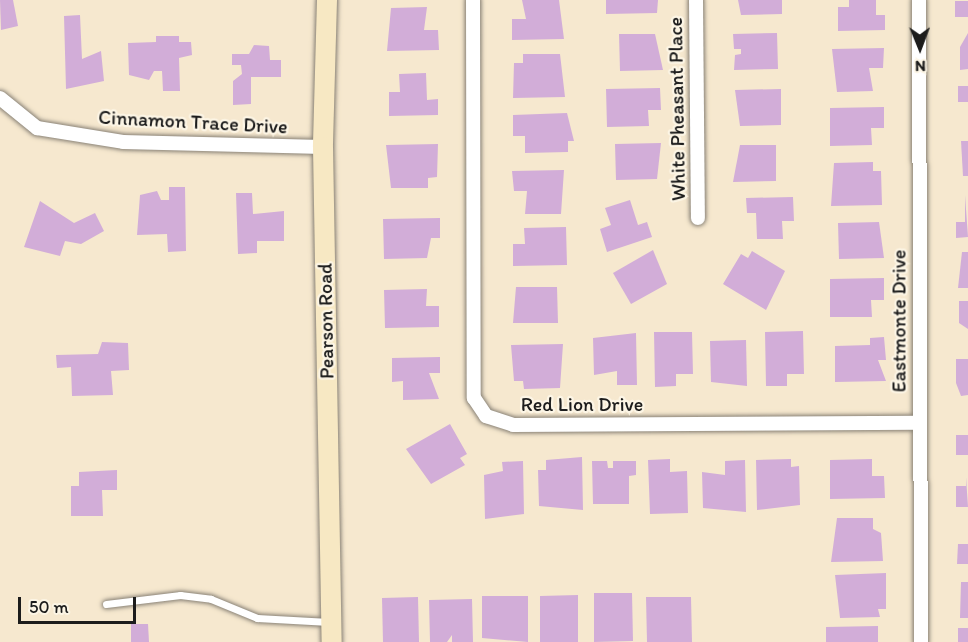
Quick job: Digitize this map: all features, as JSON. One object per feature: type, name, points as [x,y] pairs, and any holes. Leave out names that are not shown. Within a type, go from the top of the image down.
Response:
[{"type":"street","name":"Pearson Road","points":[[327,0],[323,147],[332,642]]},
{"type":"street","name":"Red Lion Drive","points":[[473,0],[474,398],[486,416],[513,425],[919,423]]},
{"type":"street","name":"White Pheasant Place","points":[[696,0],[698,218]]},
{"type":"street","name":"Eastmonte Drive","points":[[919,0],[921,642]]},
{"type":"street","name":"Cinnamon Trace Drive","points":[[0,98],[37,128],[123,142],[323,147]]},
{"type":"lane","points":[[106,604],[180,595],[211,599],[257,618],[332,622]]},
{"type":"building","points":[[0,0],[13,0],[18,26],[1,30]]},
{"type":"building","points":[[522,0],[559,0],[564,39],[512,40],[512,19],[526,19]]},
{"type":"building","points":[[606,0],[658,0],[657,13],[606,14]]},
{"type":"building","points":[[738,0],[782,0],[782,14],[741,15]]},
{"type":"building","points":[[849,0],[876,0],[876,15],[885,15],[885,30],[838,31],[838,7],[849,7]]},
{"type":"building","points":[[955,1],[968,1],[968,17],[955,17]]},
{"type":"building","points":[[427,7],[424,30],[438,30],[439,50],[387,51],[391,8]]},
{"type":"building","points":[[80,15],[82,59],[101,51],[104,81],[66,89],[64,16]]},
{"type":"building","points":[[777,33],[778,69],[734,70],[735,55],[741,54],[741,49],[734,49],[733,34]]},
{"type":"building","points":[[968,33],[968,69],[960,70],[960,47]]},
{"type":"building","points":[[619,34],[655,34],[663,70],[620,71]]},
{"type":"building","points":[[156,36],[179,36],[179,42],[191,42],[192,55],[179,58],[180,91],[163,91],[162,71],[154,71],[149,80],[129,75],[128,43],[156,42]]},
{"type":"building","points":[[254,45],[269,46],[270,60],[281,60],[281,77],[251,77],[251,104],[233,105],[233,81],[242,74],[241,65],[232,65],[232,54],[249,54]]},
{"type":"building","points":[[884,48],[883,68],[869,68],[873,91],[837,92],[832,49]]},
{"type":"building","points":[[523,54],[560,54],[565,97],[513,98],[514,63],[523,63]]},
{"type":"building","points":[[426,73],[427,100],[438,99],[438,115],[389,116],[389,92],[400,92],[399,74]]},
{"type":"building","points":[[958,86],[968,86],[968,102],[958,102]]},
{"type":"building","points":[[660,88],[661,110],[648,110],[649,126],[607,127],[606,89]]},
{"type":"building","points":[[781,89],[781,125],[740,126],[735,90]]},
{"type":"building","points":[[884,107],[884,128],[871,128],[872,145],[830,146],[830,108]]},
{"type":"building","points":[[567,113],[574,141],[568,141],[568,152],[525,153],[525,136],[513,136],[513,115]]},
{"type":"building","points":[[961,141],[968,141],[968,176],[963,176]]},
{"type":"building","points":[[661,143],[657,179],[616,180],[615,144]]},
{"type":"building","points":[[438,144],[437,177],[428,178],[428,188],[391,188],[386,145]]},
{"type":"building","points":[[740,145],[776,145],[776,181],[733,182]]},
{"type":"building","points":[[873,162],[873,171],[881,171],[882,205],[831,206],[834,163]]},
{"type":"building","points":[[564,170],[561,214],[525,214],[527,191],[514,191],[512,171]]},
{"type":"building","points":[[169,187],[185,187],[186,251],[168,252],[167,234],[137,235],[140,195],[157,191],[161,200],[169,200]]},
{"type":"building","points":[[236,193],[252,193],[253,214],[284,211],[284,241],[257,241],[257,253],[238,254]]},
{"type":"building","points":[[965,195],[968,237],[956,238],[956,222],[965,222]]},
{"type":"building","points":[[793,197],[794,221],[782,221],[783,239],[757,239],[756,213],[747,213],[746,198]]},
{"type":"building","points":[[630,200],[638,225],[647,222],[652,237],[607,252],[600,229],[611,225],[605,208]]},
{"type":"building","points":[[40,201],[74,223],[95,213],[104,231],[81,244],[65,241],[60,256],[24,247]]},
{"type":"building","points":[[440,218],[440,238],[431,238],[427,258],[384,259],[383,219]]},
{"type":"building","points":[[879,222],[884,258],[839,259],[838,223]]},
{"type":"building","points":[[566,227],[567,265],[513,266],[513,244],[525,244],[524,228]]},
{"type":"building","points":[[653,250],[667,284],[631,304],[613,273]]},
{"type":"building","points":[[752,251],[785,271],[766,310],[723,284],[741,254],[748,258]]},
{"type":"building","points":[[962,252],[968,252],[968,288],[958,288]]},
{"type":"building","points":[[884,278],[884,300],[871,300],[872,317],[830,317],[830,279]]},
{"type":"building","points":[[516,287],[557,287],[558,323],[513,323]]},
{"type":"building","points":[[427,289],[426,306],[439,306],[439,327],[385,328],[384,290]]},
{"type":"building","points":[[959,301],[968,301],[968,329],[959,323]]},
{"type":"building","points":[[803,331],[804,374],[787,374],[787,386],[766,386],[765,332]]},
{"type":"building","points":[[654,332],[692,332],[693,374],[676,374],[676,386],[655,387]]},
{"type":"building","points":[[636,333],[637,385],[617,385],[617,371],[594,375],[593,338]]},
{"type":"building","points":[[884,337],[886,360],[878,360],[886,381],[835,382],[835,346],[870,345],[870,338]]},
{"type":"building","points":[[746,340],[747,386],[711,382],[710,341]]},
{"type":"building","points":[[102,342],[128,343],[129,370],[111,371],[113,395],[72,396],[71,367],[57,368],[56,355],[98,354]]},
{"type":"building","points":[[563,344],[560,388],[524,389],[523,381],[514,381],[511,345]]},
{"type":"building","points":[[440,357],[440,373],[429,373],[439,399],[403,400],[403,381],[392,382],[392,358]]},
{"type":"building","points":[[956,359],[968,359],[968,395],[961,396],[956,383]]},
{"type":"building","points":[[450,424],[467,454],[460,458],[465,465],[431,484],[406,449]]},
{"type":"building","points":[[956,435],[968,435],[968,455],[956,455]]},
{"type":"building","points":[[582,457],[583,510],[539,506],[538,470],[546,470],[546,460]]},
{"type":"building","points":[[670,459],[670,472],[687,471],[688,513],[650,514],[648,460]]},
{"type":"building","points":[[791,459],[791,467],[799,466],[800,505],[757,510],[756,460]]},
{"type":"building","points":[[872,459],[872,476],[884,476],[885,498],[830,499],[830,460]]},
{"type":"building","points":[[745,460],[746,512],[703,508],[702,472],[725,475],[725,461]]},
{"type":"building","points":[[523,461],[524,514],[485,519],[484,475],[503,471],[502,462]]},
{"type":"building","points":[[592,461],[607,461],[608,468],[613,468],[613,461],[636,461],[636,475],[629,476],[629,504],[593,504]]},
{"type":"building","points":[[117,470],[117,490],[102,490],[103,516],[71,516],[71,486],[79,486],[79,472]]},
{"type":"building","points":[[966,477],[968,507],[956,507],[956,486],[966,486]]},
{"type":"building","points":[[837,518],[873,518],[873,529],[881,533],[883,561],[831,562]]},
{"type":"building","points":[[958,544],[968,544],[968,564],[957,564]]},
{"type":"building","points":[[886,573],[886,609],[878,609],[880,617],[840,618],[835,575]]},
{"type":"building","points":[[961,582],[968,582],[968,618],[960,618]]},
{"type":"building","points":[[594,593],[632,593],[633,641],[594,642]]},
{"type":"building","points":[[578,595],[578,642],[540,642],[540,596]]},
{"type":"building","points":[[482,596],[528,596],[528,642],[482,638]]},
{"type":"building","points":[[418,597],[419,642],[383,642],[382,598]]},
{"type":"building","points":[[646,597],[691,597],[692,642],[647,642]]},
{"type":"building","points":[[472,599],[473,642],[452,642],[452,635],[447,642],[430,642],[429,600]]},
{"type":"building","points":[[131,624],[148,624],[149,642],[131,642]]},
{"type":"building","points":[[878,626],[878,642],[826,642],[826,627]]},
{"type":"building","points":[[958,628],[968,628],[968,642],[958,642]]}]
